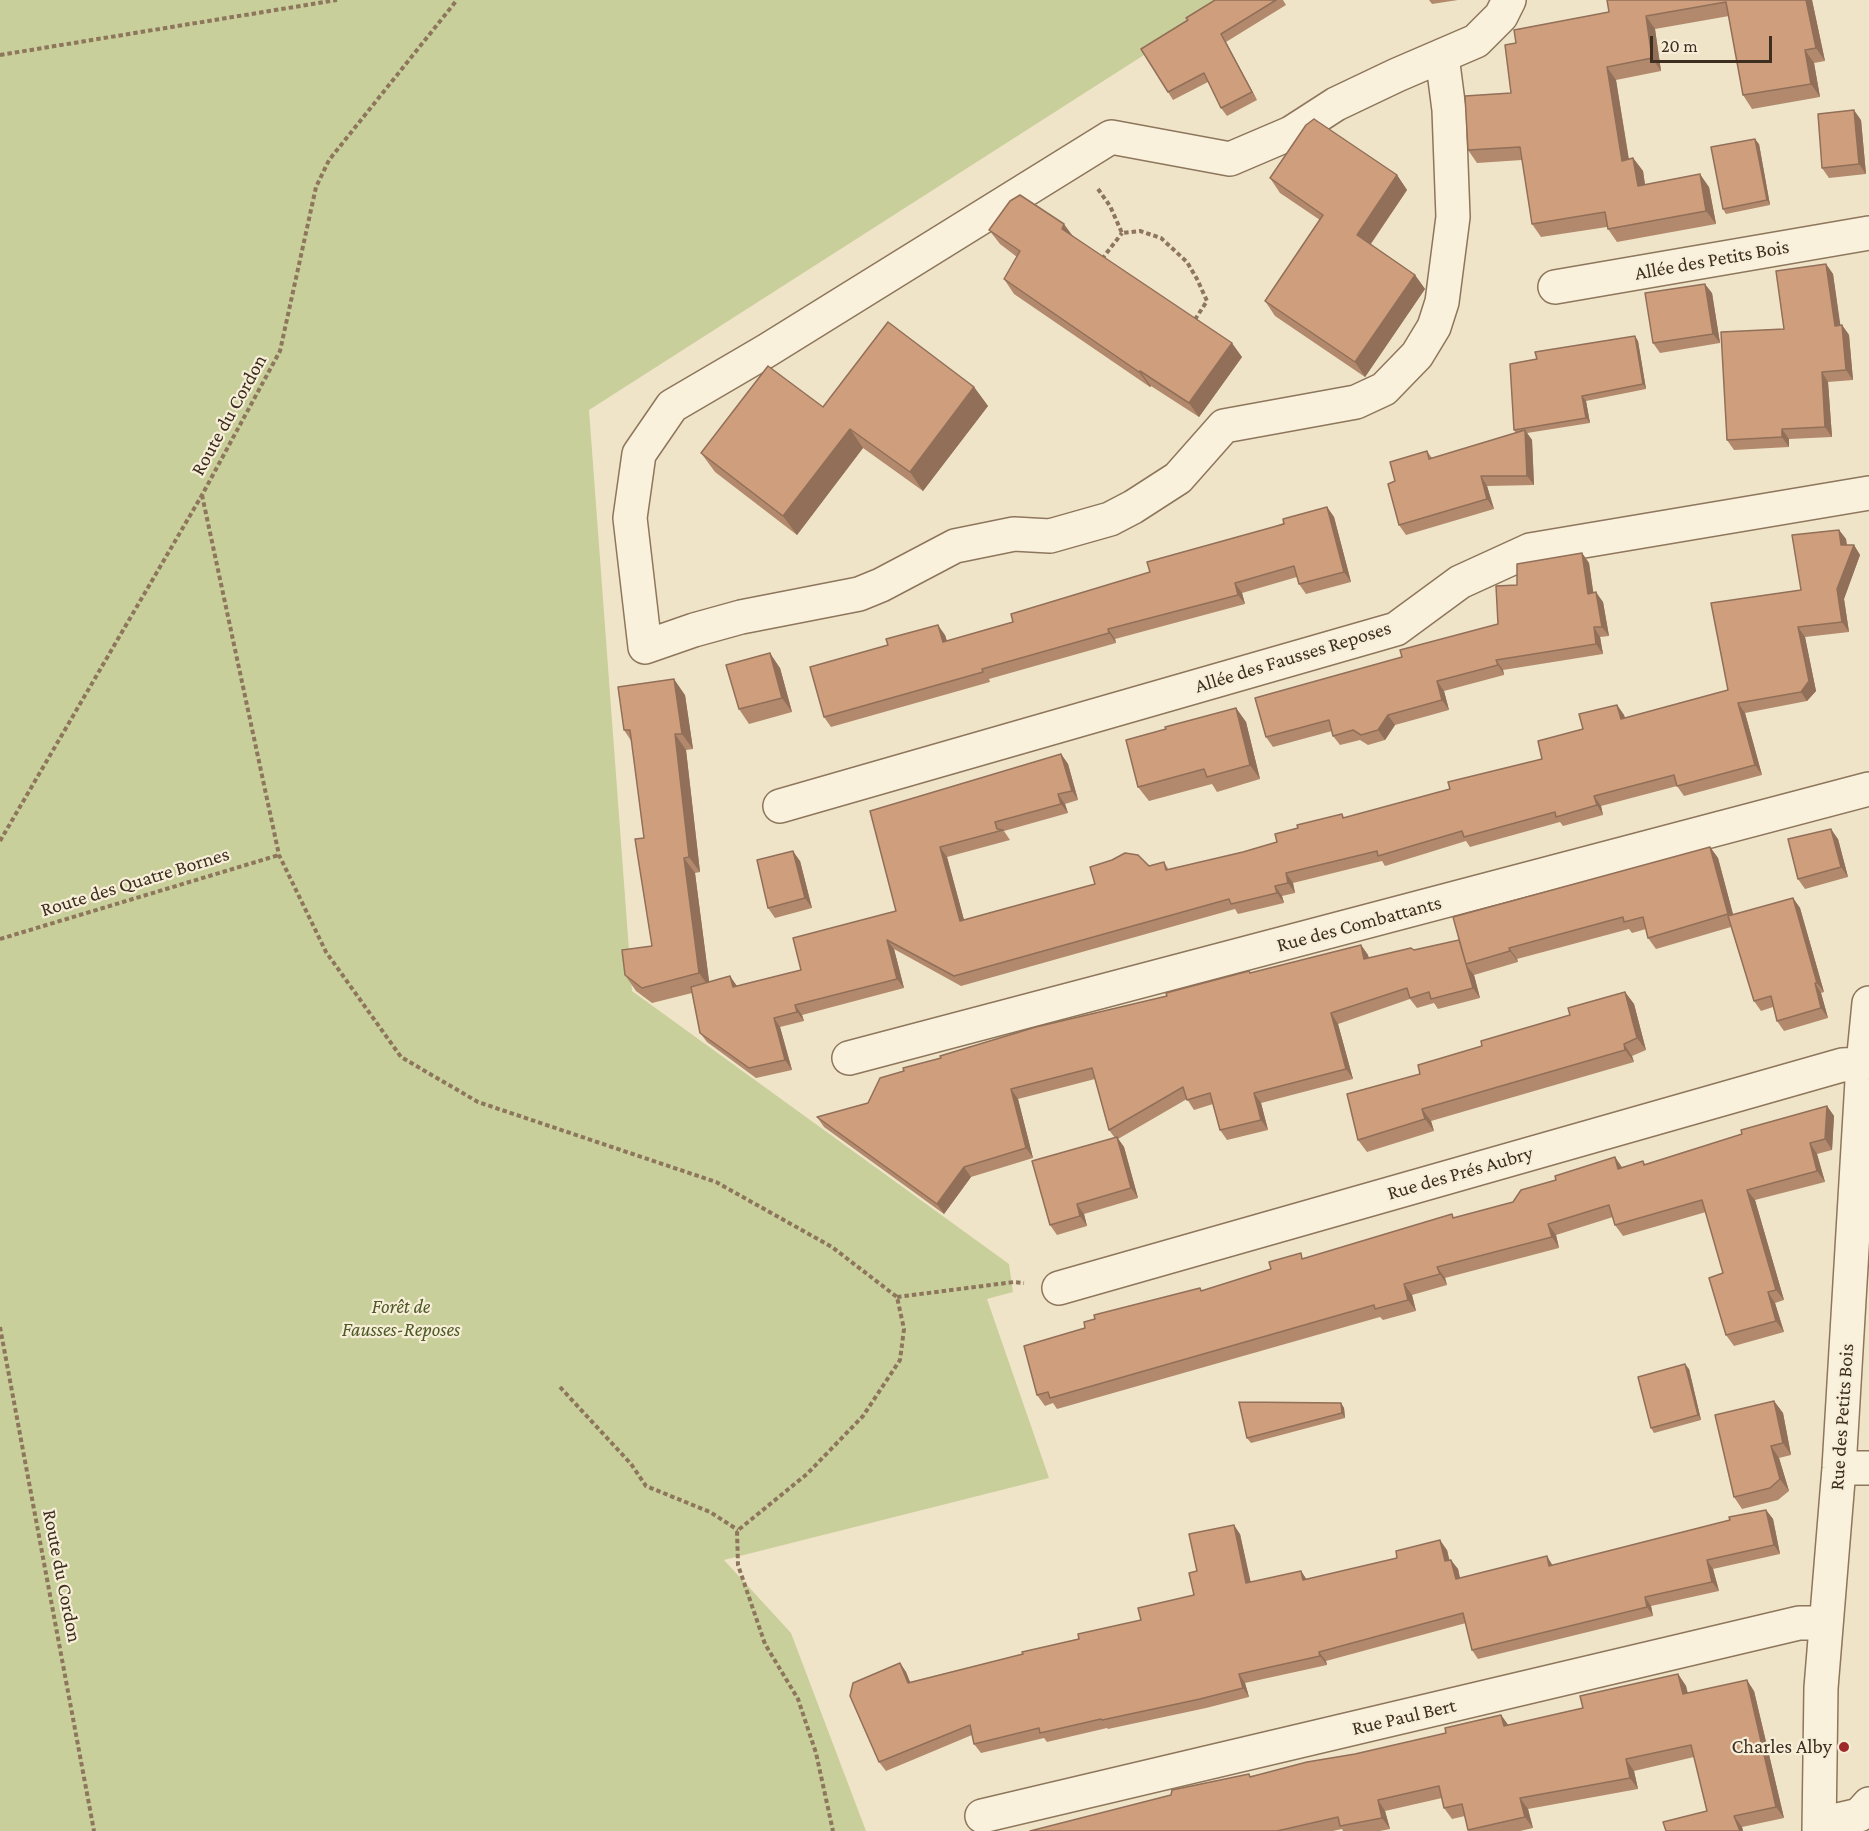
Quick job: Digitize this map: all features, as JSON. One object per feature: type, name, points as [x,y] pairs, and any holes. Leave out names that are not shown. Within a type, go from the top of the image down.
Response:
[{"type":"street","points":[[1442,56],[1449,110],[1453,217],[1442,302],[1434,327],[1417,355],[1384,389],[1356,402],[1224,426],[1178,478],[1134,507],[1110,519],[1050,536],[1014,534],[955,546],[860,594],[741,617],[645,647],[630,519],[639,454],[672,406],[766,351],[1111,137],[1230,159],[1291,133],[1336,104],[1397,75],[1476,41],[1501,16],[1509,0]]},
{"type":"street","name":"Allée des Petits Bois","points":[[1555,287],[1869,233]]},
{"type":"street","name":"Allée des Fausses Reposes","points":[[780,806],[1396,629],[1460,582],[1530,550],[1869,493]]},
{"type":"street","name":"Rue des Combattants","points":[[849,1058],[1869,789]]},
{"type":"street","name":"Rue des Petits Bois","points":[[1820,1827],[1821,1688],[1826,1623],[1854,1468],[1863,1064],[1869,1004]]},
{"type":"street","name":"Rue des Prés Aubry","points":[[1059,1288],[1842,1065],[1863,1064]]},
{"type":"street","name":"Rue Paul Bert","points":[[982,1816],[1799,1623],[1826,1623]]},
{"type":"street","points":[[1820,1827],[1859,1815],[1869,1804]]},
{"type":"path","points":[[0,55],[336,0]]},
{"type":"path","name":"Route du Cordon","points":[[0,842],[202,495],[280,351],[316,186],[329,160],[457,0]]},
{"type":"path","points":[[1076,159],[1110,206],[1122,233]]},
{"type":"path","points":[[1100,262],[1122,233],[1140,231],[1161,237],[1187,262],[1207,301],[1192,324]]},
{"type":"path","points":[[202,495],[279,855],[326,952],[401,1057],[478,1102],[716,1182],[832,1247],[897,1297],[904,1329],[900,1360],[863,1416],[807,1474],[738,1530]]},
{"type":"path","name":"Route des Quatre Bornes","points":[[0,939],[279,855]]},
{"type":"path","points":[[897,1297],[1014,1282],[1059,1288]]},
{"type":"path","name":"Route du Cordon","points":[[0,1327],[94,1831]]},
{"type":"path","points":[[560,1387],[631,1464],[646,1486],[711,1512],[738,1530]]},
{"type":"path","points":[[738,1530],[738,1565],[765,1644],[798,1699],[816,1753],[833,1831]]},
{"type":"green space","name":"Forêt de Fausses-Reposes","points":[[0,0],[1230,0],[589,410],[632,991],[1009,1264],[1013,1292],[987,1299],[1049,1478],[724,1560],[791,1633],[866,1831],[0,1831]]},
{"type":"building","points":[[1215,0],[1276,0],[1221,34],[1252,92],[1221,108],[1204,73],[1168,92],[1141,49]]},
{"type":"building","points":[[1607,0],[1806,0],[1816,48],[1805,50],[1811,84],[1743,95],[1726,2],[1646,16],[1652,58],[1607,67],[1622,161],[1633,158],[1638,186],[1700,174],[1706,211],[1608,229],[1605,212],[1532,224],[1520,147],[1468,150],[1465,96],[1511,93],[1505,45],[1516,43],[1514,30],[1609,12]]},
{"type":"building","points":[[1854,110],[1859,164],[1822,168],[1818,114]]},
{"type":"building","points":[[1314,119],[1397,175],[1357,235],[1415,275],[1355,362],[1265,301],[1323,215],[1270,178],[1306,125]]},
{"type":"building","points":[[1755,139],[1767,200],[1723,209],[1711,147]]},
{"type":"building","points":[[1020,195],[1064,224],[1062,229],[1232,343],[1189,403],[1139,372],[1004,279],[1020,251],[989,230],[1010,201]]},
{"type":"building","points":[[1826,264],[1835,326],[1842,325],[1846,370],[1822,372],[1825,427],[1782,429],[1782,437],[1727,440],[1721,332],[1784,329],[1776,271]]},
{"type":"building","points":[[1705,284],[1713,334],[1653,343],[1645,293]]},
{"type":"building","points":[[888,322],[974,387],[910,472],[850,429],[783,516],[701,453],[768,366],[823,407]]},
{"type":"building","points":[[1635,336],[1643,384],[1582,396],[1586,418],[1514,430],[1510,364],[1537,359],[1535,352]]},
{"type":"building","points":[[1525,430],[1527,476],[1481,476],[1487,499],[1399,525],[1388,484],[1395,481],[1390,462],[1427,451],[1429,459]]},
{"type":"building","points":[[1327,507],[1344,572],[1299,584],[1294,566],[1235,583],[1238,595],[1108,629],[1109,633],[824,717],[810,667],[888,645],[886,639],[938,625],[943,642],[1013,622],[1011,614],[1150,572],[1147,562],[1284,524],[1283,519]]},
{"type":"building","points":[[1839,530],[1841,545],[1854,545],[1837,589],[1842,622],[1798,627],[1809,681],[1801,692],[1738,703],[1755,765],[1677,786],[1674,775],[1594,796],[1597,805],[1556,817],[1555,812],[1464,837],[1462,831],[1378,856],[1377,851],[1286,873],[1288,883],[1275,886],[1277,893],[1231,904],[1229,899],[954,976],[887,940],[897,979],[795,1005],[797,1012],[774,1018],[785,1060],[749,1068],[700,1033],[691,987],[730,976],[733,987],[801,970],[793,938],[896,911],[870,811],[1061,754],[1072,791],[1058,794],[1061,804],[995,822],[997,829],[1003,830],[940,847],[960,921],[1095,884],[1090,867],[1125,853],[1138,855],[1149,866],[1164,862],[1166,870],[1243,852],[1277,842],[1275,834],[1298,828],[1297,825],[1342,814],[1343,818],[1450,789],[1448,782],[1542,759],[1538,741],[1583,729],[1579,714],[1617,705],[1621,719],[1728,690],[1711,603],[1801,590],[1792,535]]},
{"type":"building","points":[[1582,553],[1588,594],[1596,592],[1602,627],[1594,627],[1596,644],[1496,660],[1498,665],[1437,681],[1442,700],[1388,715],[1378,730],[1361,735],[1353,730],[1333,736],[1329,720],[1266,737],[1255,698],[1402,657],[1400,650],[1498,624],[1496,586],[1517,585],[1517,564]]},
{"type":"building","points":[[770,653],[782,698],[739,709],[726,665]]},
{"type":"building","points":[[674,679],[682,734],[675,734],[689,857],[684,858],[699,973],[642,988],[625,975],[622,950],[652,946],[635,839],[644,838],[630,730],[624,730],[618,687]]},
{"type":"building","points":[[1236,708],[1250,765],[1207,777],[1204,769],[1138,787],[1126,740]]},
{"type":"building","points":[[1831,829],[1841,867],[1798,879],[1788,839]]},
{"type":"building","points":[[1710,847],[1728,914],[1648,938],[1643,917],[1624,922],[1623,917],[1509,948],[1510,951],[1466,964],[1453,917]]},
{"type":"building","points":[[793,851],[805,898],[768,908],[757,860]]},
{"type":"building","points":[[1793,898],[1817,983],[1815,983],[1821,1008],[1777,1021],[1771,996],[1754,1001],[1728,916]]},
{"type":"building","points":[[1459,940],[1473,988],[1431,999],[1429,992],[1410,998],[1407,988],[1331,1013],[1346,1069],[1254,1093],[1261,1120],[1220,1130],[1210,1093],[1187,1100],[1183,1087],[1109,1130],[1092,1068],[1011,1089],[1026,1148],[964,1167],[937,1204],[817,1117],[868,1103],[880,1078],[904,1071],[903,1068],[1036,1027],[1167,996],[1166,993],[1249,971],[1250,973],[1361,945],[1364,959]]},
{"type":"building","points":[[1625,992],[1637,1038],[1624,1044],[1625,1050],[1422,1109],[1425,1119],[1358,1140],[1347,1094],[1420,1074],[1418,1065],[1482,1046],[1481,1041],[1570,1015],[1568,1008]]},
{"type":"building","points":[[1827,1106],[1825,1139],[1810,1143],[1817,1171],[1747,1190],[1776,1290],[1768,1292],[1776,1321],[1726,1335],[1709,1278],[1723,1273],[1702,1200],[1615,1225],[1609,1205],[1548,1224],[1552,1237],[1437,1267],[1440,1274],[1404,1284],[1408,1300],[1375,1309],[1374,1305],[1050,1398],[1048,1392],[1037,1395],[1024,1346],[1085,1328],[1084,1322],[1095,1319],[1094,1315],[1200,1288],[1201,1291],[1271,1269],[1269,1262],[1301,1253],[1302,1259],[1452,1214],[1453,1218],[1513,1202],[1521,1190],[1556,1180],[1555,1176],[1615,1157],[1618,1169],[1643,1161],[1644,1165],[1742,1134],[1741,1130]]},
{"type":"building","points":[[1117,1137],[1131,1188],[1077,1204],[1080,1216],[1050,1225],[1032,1161]]},
{"type":"building","points":[[1685,1364],[1698,1415],[1651,1428],[1638,1377]]},
{"type":"building","points":[[1774,1401],[1783,1443],[1771,1446],[1780,1479],[1770,1488],[1734,1497],[1715,1415]]},
{"type":"building","points":[[1239,1402],[1341,1403],[1342,1413],[1247,1438]]},
{"type":"building","points":[[1766,1510],[1774,1545],[1707,1560],[1712,1582],[1645,1597],[1647,1607],[1472,1650],[1463,1613],[1319,1652],[1320,1656],[1239,1674],[1243,1688],[1200,1699],[1040,1733],[1039,1728],[974,1744],[970,1725],[879,1762],[850,1696],[853,1683],[900,1663],[908,1683],[1079,1639],[1078,1634],[1141,1620],[1138,1608],[1194,1595],[1189,1573],[1197,1571],[1189,1534],[1234,1525],[1246,1583],[1301,1571],[1303,1580],[1397,1558],[1396,1551],[1440,1540],[1445,1561],[1451,1560],[1456,1579],[1547,1556],[1549,1566],[1730,1520],[1729,1517]]},
{"type":"building","points":[[1678,1674],[1683,1694],[1747,1680],[1776,1807],[1734,1816],[1740,1831],[1666,1831],[1663,1822],[1707,1811],[1691,1745],[1626,1759],[1630,1778],[1520,1798],[1525,1817],[1468,1830],[1462,1804],[1444,1808],[1439,1786],[1378,1800],[1382,1818],[1340,1826],[1338,1817],[1277,1831],[1030,1831],[1171,1795],[1172,1790],[1249,1774],[1250,1777],[1307,1762],[1355,1754],[1446,1733],[1445,1728],[1501,1715],[1504,1726],[1583,1708],[1580,1696]]},
{"type":"place","name":"Charles Alby","points":[[1844,1747]]}]
